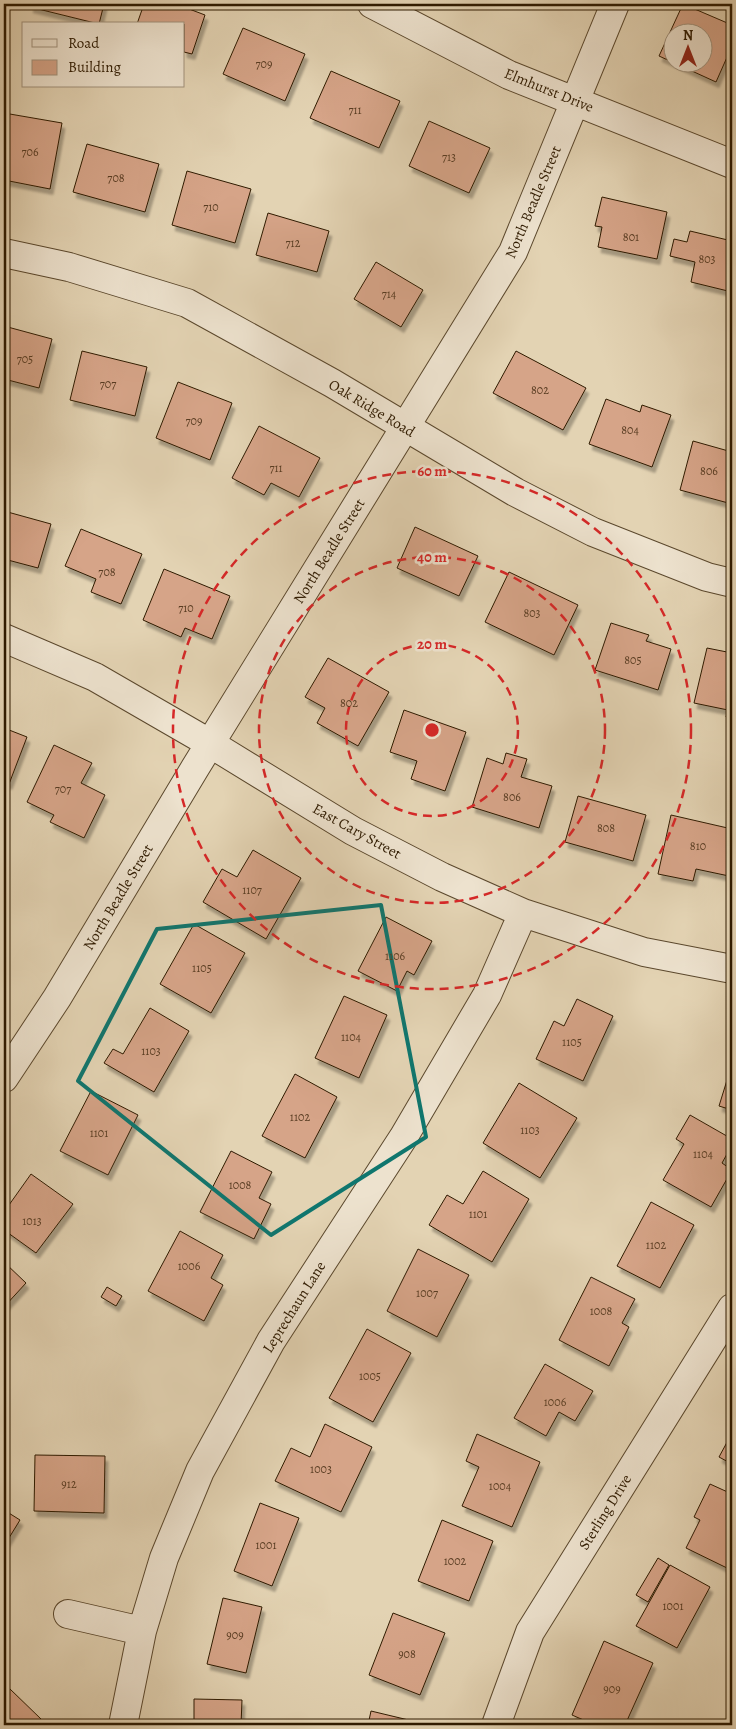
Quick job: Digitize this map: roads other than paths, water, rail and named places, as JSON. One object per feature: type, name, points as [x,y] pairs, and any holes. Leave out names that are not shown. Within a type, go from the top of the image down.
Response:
[{"type":"street","name":"Elmhurst Drive","points":[[372,4],[509,75],[732,164]]},
{"type":"street","name":"North Beadle Street","points":[[4,1078],[58,998],[211,744],[514,252],[615,4]]},
{"type":"street","name":"Oak Ridge Road","points":[[4,254],[69,267],[186,303],[332,383],[514,492],[593,532],[707,577],[732,583]]},
{"type":"street","name":"East Cary Street","points":[[4,638],[95,677],[211,744],[352,831],[442,877],[522,913],[644,952],[732,969]]},
{"type":"street","name":"Leprechaun Lane","points":[[124,1725],[142,1631],[164,1558],[200,1471],[271,1341],[403,1138],[487,995],[522,913]]},
{"type":"street","name":"Sterling Drive","points":[[496,1725],[530,1632],[732,1308]]},
{"type":"street","points":[[68,1614],[142,1631]]}]
